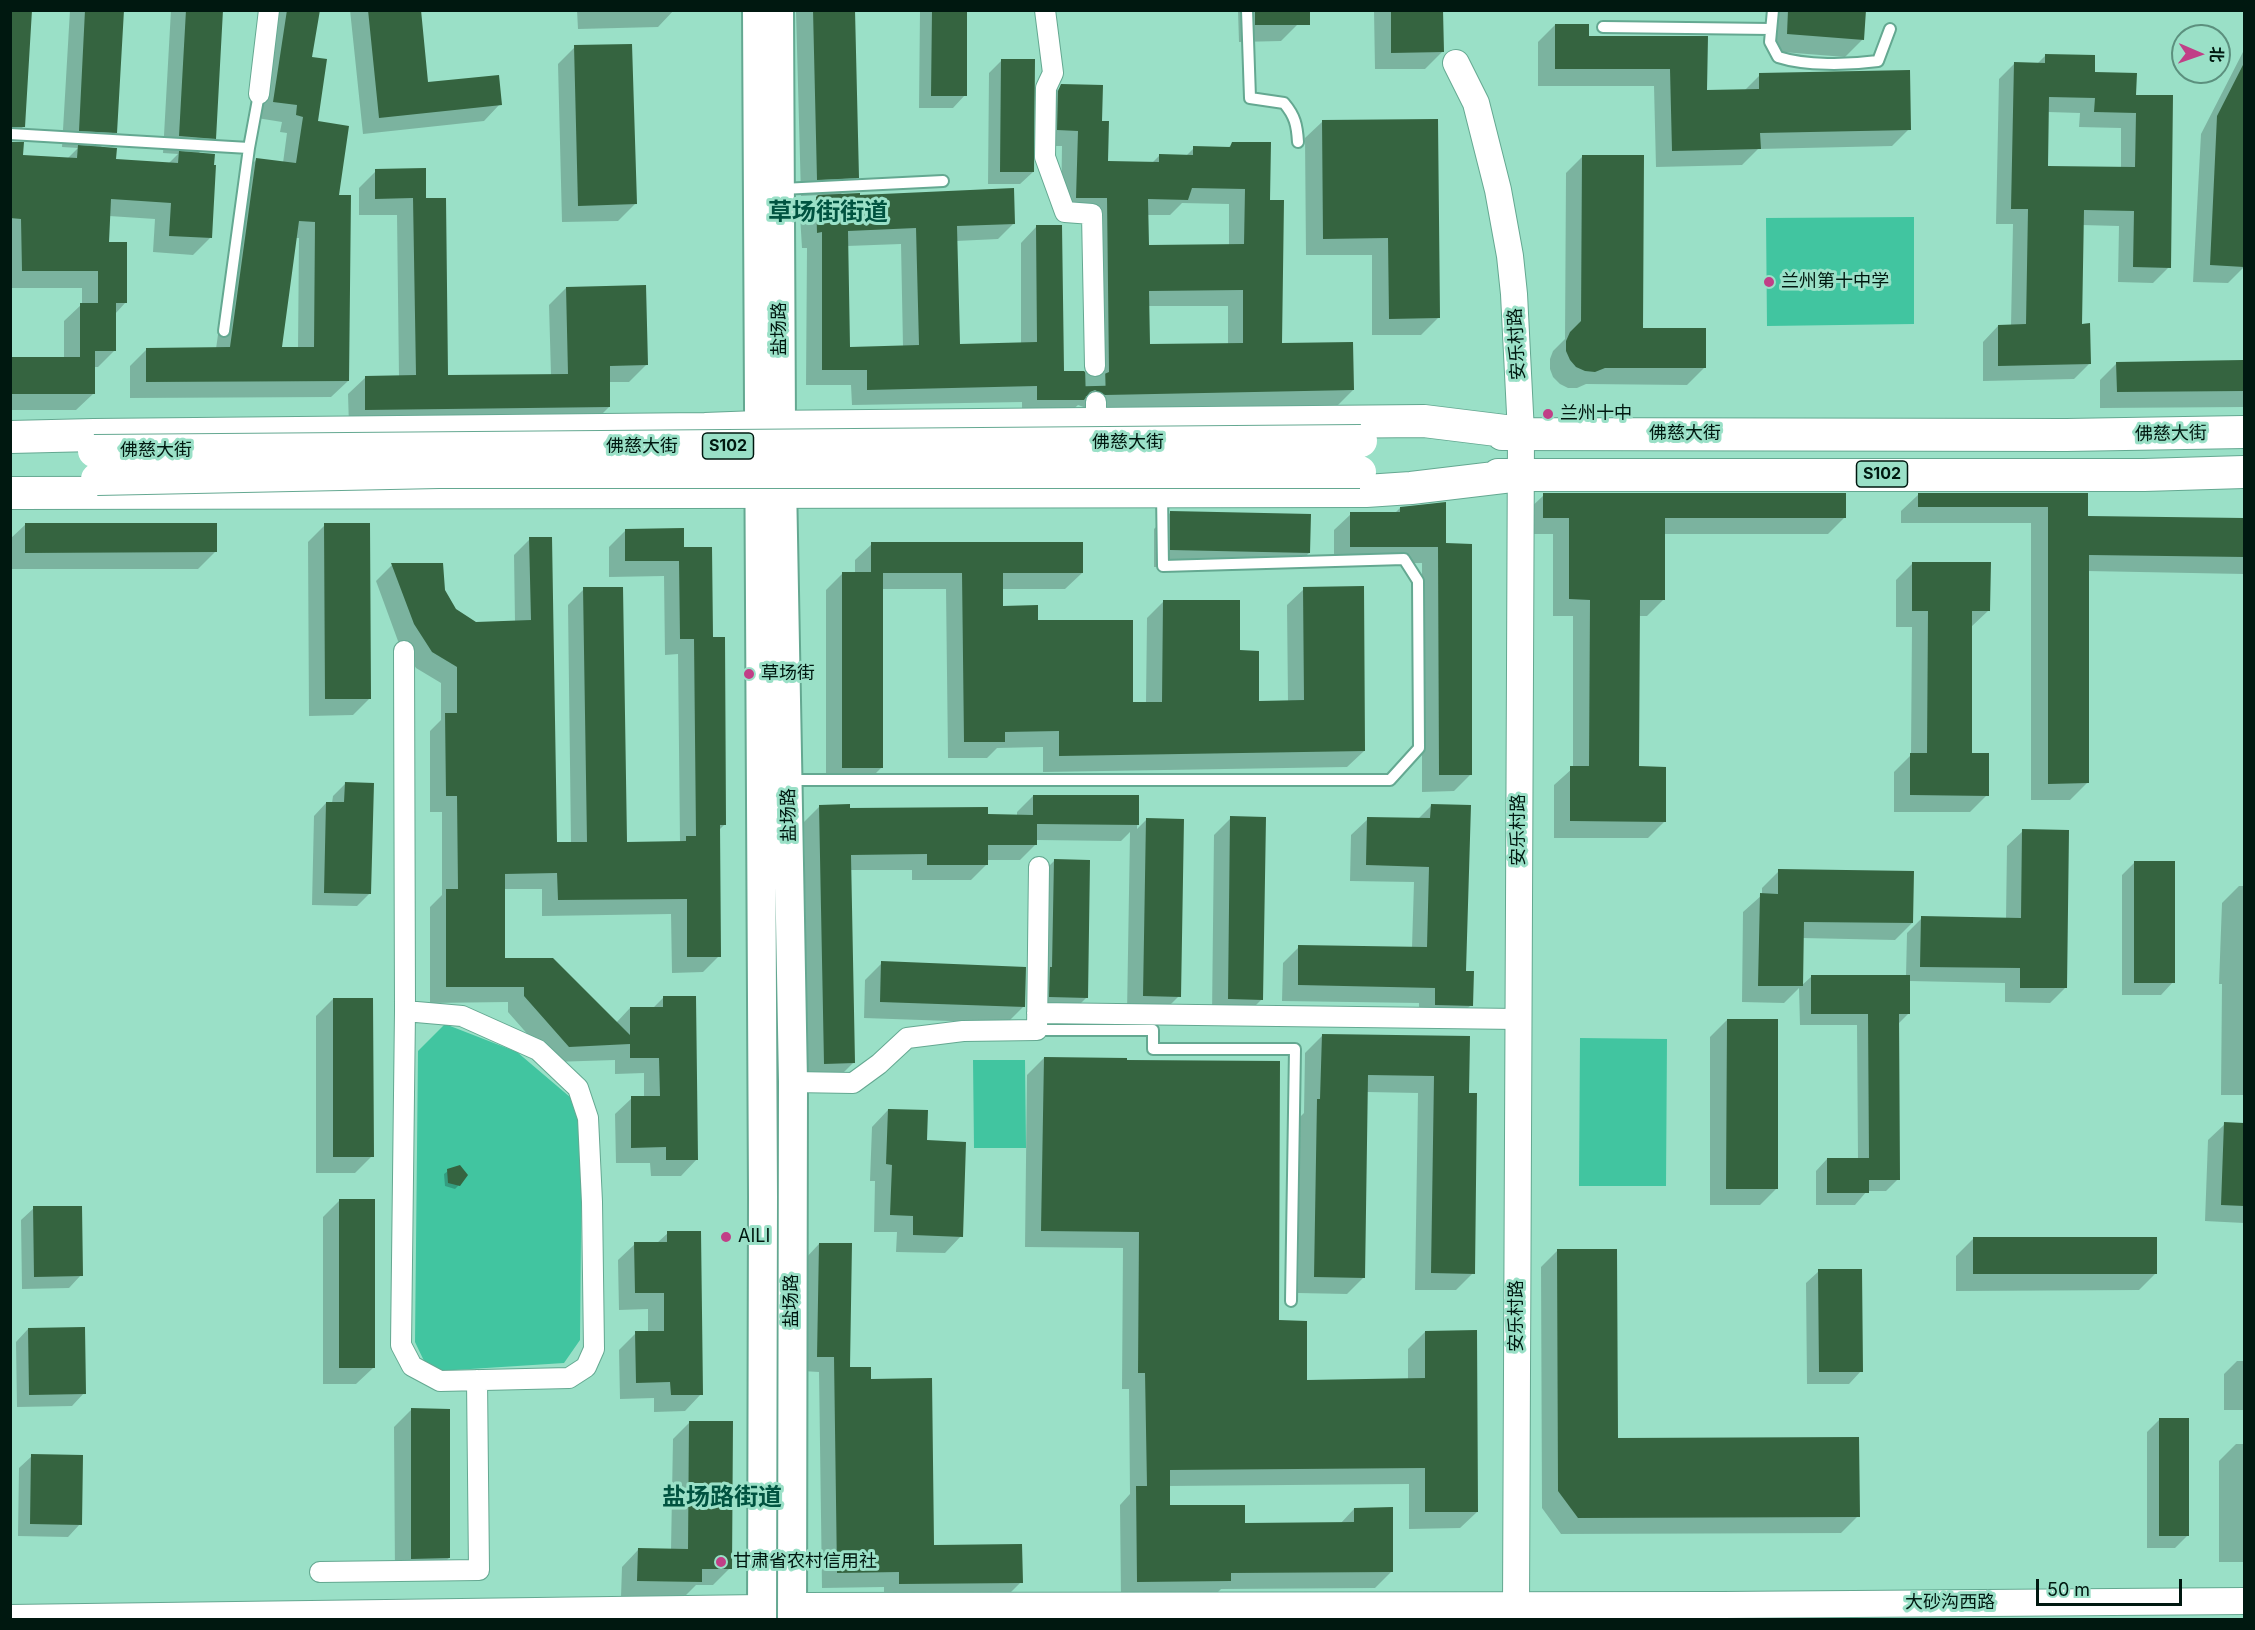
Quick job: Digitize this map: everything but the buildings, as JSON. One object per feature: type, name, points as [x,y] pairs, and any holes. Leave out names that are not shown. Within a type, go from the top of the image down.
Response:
[{"type":"main road","name":"盐场路","points":[[757,10],[771,492],[762,1614]]},
{"type":"main road","name":"盐场路","points":[[770,427],[779,189],[779,10]]},
{"type":"main road","points":[[10,437],[705,429],[1096,413],[1424,422],[1521,434]]},
{"type":"main road","name":"佛慈大街","points":[[10,479],[96,465],[1361,441],[1521,434],[2066,435],[2244,432]]},
{"type":"main road","name":"佛慈大街","points":[[10,452],[96,465],[439,472],[1360,472],[1520,476],[2144,475],[2244,472]]},
{"type":"main road","points":[[10,492],[1377,490],[1520,476]]},
{"type":"main road","name":"盐场路","points":[[771,492],[789,780],[793,1082],[792,1613]]},
{"type":"street","points":[[259,94],[269,10]]},
{"type":"street","points":[[1046,10],[1053,73],[1046,88],[1045,157],[1065,212],[1092,214],[1095,366]]},
{"type":"street","name":"安乐村路","points":[[1456,63],[1476,103],[1498,190],[1508,245],[1514,294],[1521,434],[1516,1605]]},
{"type":"street","points":[[404,651],[405,1011],[400,1345],[412,1366],[440,1382],[569,1378],[586,1367],[594,1349],[592,1202],[588,1118],[578,1088],[538,1050],[462,1016],[405,1011]]},
{"type":"street","points":[[1037,1022],[1039,867]]},
{"type":"street","points":[[793,1082],[853,1083],[879,1064],[907,1038],[1037,1022],[1518,1019]]},
{"type":"street","points":[[320,1572],[479,1570],[477,1380]]},
{"type":"street","name":"大砂沟西路","points":[[792,1613],[1516,1605],[2244,1601]]},
{"type":"street","points":[[10,1618],[762,1614]]},
{"type":"lane","points":[[1247,10],[1250,98],[1284,103],[1294,116],[1298,127],[1298,142]]},
{"type":"lane","points":[[1773,10],[1770,42],[1778,57],[1795,63],[1878,61],[1890,29]]},
{"type":"lane","points":[[1603,27],[1771,29]]},
{"type":"lane","points":[[224,331],[249,148],[259,94]]},
{"type":"lane","points":[[10,134],[249,148]]},
{"type":"lane","points":[[779,189],[943,181]]},
{"type":"lane","points":[[789,780],[1390,780],[1419,748],[1418,581],[1404,559],[1164,566],[1162,491]]},
{"type":"lane","points":[[1037,1022],[1153,1030],[1153,1049],[1295,1049],[1291,1301]]},
{"type":"green space","points":[[1914,217],[1914,324],[1767,326],[1766,218]]},
{"type":"green space","points":[[445,1024],[517,1052],[570,1097],[582,1132],[580,1340],[564,1363],[439,1371],[425,1363],[415,1342],[418,1051]]},
{"type":"green space","points":[[1580,1038],[1667,1039],[1666,1186],[1579,1186]]},
{"type":"green space","points":[[973,1060],[1025,1060],[1026,1148],[974,1148]]},
{"type":"tunnel","points":[[1095,366],[1096,402]]},
{"type":"place","name":"兰州第十中学","points":[[1769,282]]},
{"type":"place","name":"兰州十中","points":[[1548,414]]},
{"type":"place","name":"草场街","points":[[749,674]]},
{"type":"place","name":"AILI","points":[[726,1237]]},
{"type":"place","name":"甘肃省农村信用社","points":[[721,1562]]},
{"type":"district","name":"草场街街道","points":[[828,213]]},
{"type":"district","name":"盐场路街道","points":[[722,1498]]}]
